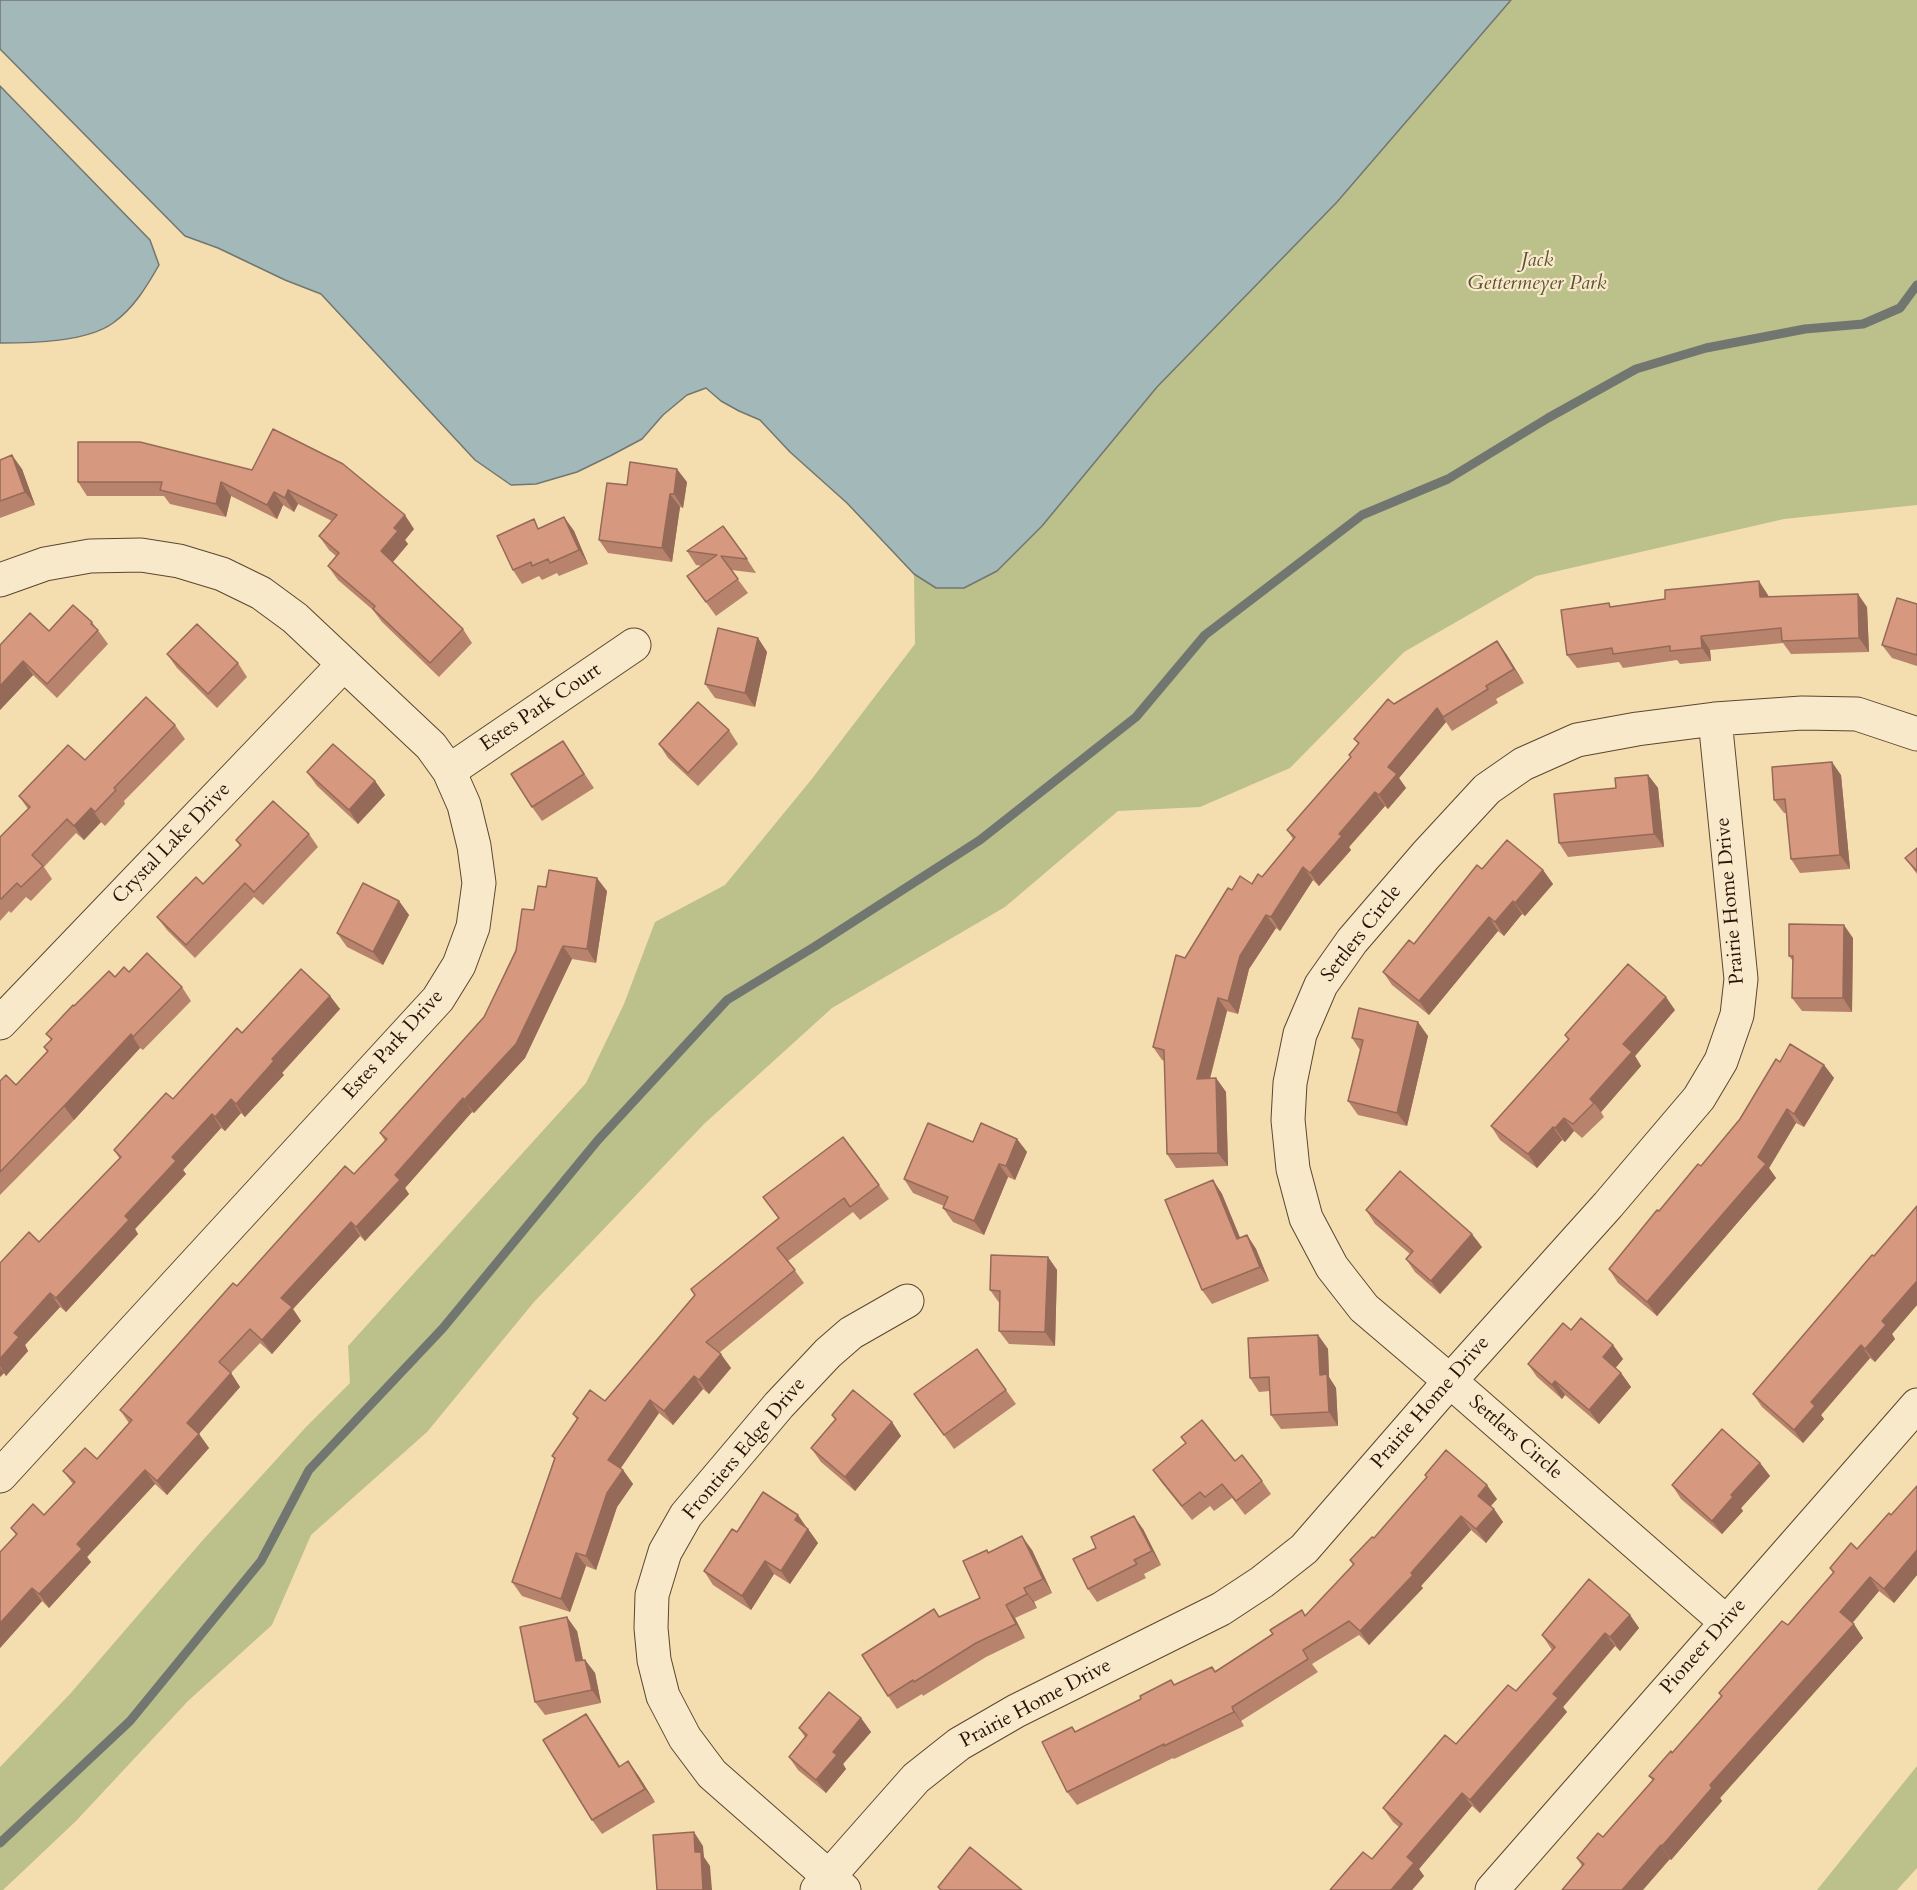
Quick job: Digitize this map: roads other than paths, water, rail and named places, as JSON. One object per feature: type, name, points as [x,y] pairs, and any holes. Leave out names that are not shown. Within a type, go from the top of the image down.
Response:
[{"type":"street","name":"Estes Park Drive","points":[[0,580],[45,564],[90,556],[141,555],[179,561],[222,574],[261,593],[295,618],[431,746],[449,771],[464,805],[474,846],[479,883],[473,927],[459,965],[438,999],[0,1476]]},
{"type":"street","name":"Estes Park Court","points":[[449,771],[633,645]]},
{"type":"street","name":"Crystal Lake Drive","points":[[0,1023],[344,664]]},
{"type":"street","name":"Settlers Circle","points":[[1726,1622],[1364,1308],[1332,1267],[1306,1218],[1293,1169],[1288,1120],[1290,1083],[1300,1034],[1321,985],[1352,941],[1487,789],[1523,765],[1577,740],[1637,729],[1715,719],[1802,713],[1857,714],[1917,734]]},
{"type":"street","name":"Prairie Home Drive","points":[[830,1886],[916,1778],[959,1744],[1016,1711],[1221,1609],[1262,1582],[1295,1556],[1699,1098],[1721,1061],[1737,1015],[1741,979],[1715,719]]},
{"type":"street","name":"Frontiers Edge Drive","points":[[830,1886],[712,1774],[685,1738],[663,1696],[654,1660],[651,1628],[652,1596],[665,1552],[686,1515],[778,1405],[828,1353],[851,1333],[907,1300]]},
{"type":"street","name":"Pioneer Drive","points":[[1492,1890],[1917,1405]]},
{"type":"waterway","points":[[0,1843],[130,1721],[261,1561],[309,1470],[443,1328],[598,1140],[727,1000],[980,840],[1136,717],[1205,635],[1362,515],[1448,479],[1548,418],[1636,369],[1706,348],[1805,329],[1863,324],[1900,308],[1917,285]]},
{"type":"park label","name":"Jack Gettermeyer Park","points":[[1537,272]]}]
